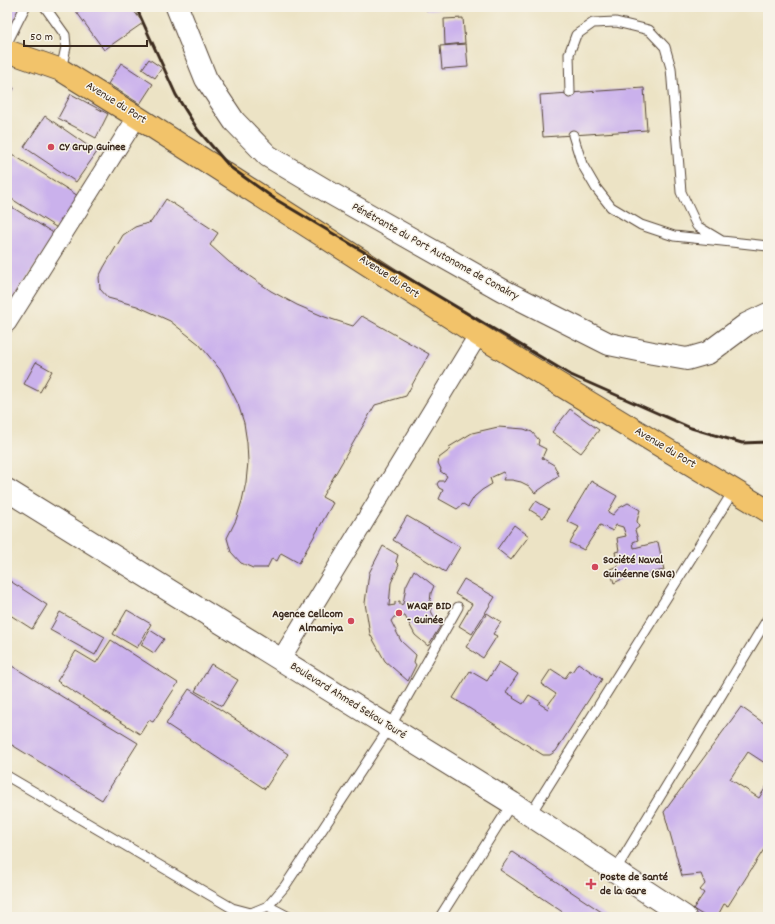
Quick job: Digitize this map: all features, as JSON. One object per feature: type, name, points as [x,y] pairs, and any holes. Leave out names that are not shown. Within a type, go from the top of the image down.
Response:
[{"type":"main road","name":"Avenue du Port","points":[[7,51],[61,70],[478,334],[768,511]]},
{"type":"street","name":"Pénétrante du Port Autonome de Conakry","points":[[177,7],[206,79],[234,121],[268,156],[502,290],[609,344],[687,359],[708,353],[747,324],[768,314]]},
{"type":"street","points":[[7,323],[137,117]]},
{"type":"street","points":[[281,659],[478,334]]},
{"type":"street","name":"Boulevard Ahmed Sekou Touré","points":[[7,490],[512,803],[685,917]]},
{"type":"lane","points":[[7,43],[25,7]]},
{"type":"lane","points":[[46,7],[65,35],[66,47],[61,70]]},
{"type":"lane","points":[[570,93],[568,54],[576,35],[593,23],[616,22],[648,30],[665,47],[671,68],[681,192],[697,226],[722,241]]},
{"type":"lane","points":[[573,135],[582,164],[596,188],[611,207],[641,225],[674,236],[768,246]]},
{"type":"lane","points":[[530,815],[734,490]]},
{"type":"lane","points":[[7,776],[232,908],[251,913],[268,906],[285,886],[390,727],[458,607]]},
{"type":"lane","points":[[615,871],[768,618]]},
{"type":"lane","points":[[440,917],[512,803]]},
{"type":"lane","points":[[268,906],[289,917]]},
{"type":"building","points":[[7,7],[21,7],[11,30],[7,29]]},
{"type":"building","points":[[73,7],[131,7],[143,23],[104,50]]},
{"type":"building","points":[[426,7],[462,7],[462,8],[426,10]]},
{"type":"building","points":[[463,18],[465,43],[445,45],[444,19]]},
{"type":"building","points":[[466,44],[468,67],[442,69],[440,46]]},
{"type":"building","points":[[149,59],[162,68],[155,78],[142,69]]},
{"type":"building","points":[[121,63],[153,84],[140,104],[108,84]]},
{"type":"building","points":[[7,87],[14,88],[7,103]]},
{"type":"building","points":[[644,88],[647,130],[543,137],[540,95]]},
{"type":"building","points":[[71,94],[108,114],[96,138],[58,118]]},
{"type":"building","points":[[45,116],[97,152],[76,182],[24,147]]},
{"type":"building","points":[[7,151],[83,199],[62,231],[7,196]]},
{"type":"building","points":[[166,199],[218,233],[210,245],[229,262],[271,291],[297,305],[325,317],[353,326],[362,316],[429,354],[406,396],[375,405],[322,497],[333,503],[299,563],[281,553],[277,561],[272,558],[267,568],[253,568],[241,563],[231,552],[227,538],[236,520],[242,501],[248,462],[244,423],[238,404],[222,372],[199,344],[170,321],[137,306],[108,298],[100,289],[99,277],[123,235],[135,227],[151,222]]},
{"type":"building","points":[[7,204],[55,234],[7,310]]},
{"type":"building","points":[[36,362],[52,371],[40,392],[24,384]]},
{"type":"building","points":[[570,409],[599,430],[581,453],[552,432]]},
{"type":"building","points":[[498,427],[524,429],[532,432],[539,440],[538,445],[546,449],[542,458],[554,465],[559,476],[535,493],[529,486],[521,482],[503,480],[505,475],[503,472],[490,478],[492,484],[474,497],[468,507],[463,504],[457,509],[439,499],[443,490],[439,488],[437,484],[439,481],[444,481],[447,476],[440,471],[441,469],[438,463],[439,458],[451,449],[449,447],[472,433]]},
{"type":"building","points":[[591,481],[617,496],[608,512],[613,515],[619,508],[628,503],[640,510],[637,521],[639,527],[635,530],[638,540],[633,542],[634,548],[658,542],[664,570],[622,579],[614,583],[610,569],[618,566],[615,552],[619,551],[617,538],[626,536],[623,527],[616,525],[613,531],[600,525],[584,550],[570,543],[579,527],[567,521]]},
{"type":"building","points":[[536,501],[549,509],[543,518],[530,510]]},
{"type":"building","points":[[407,516],[460,547],[445,572],[393,540]]},
{"type":"building","points":[[514,525],[529,536],[511,560],[497,549]]},
{"type":"building","name":"WAQF BID - Guinée","points":[[383,546],[398,555],[396,562],[399,565],[391,583],[389,606],[395,605],[395,602],[400,601],[400,605],[403,604],[406,586],[414,570],[434,586],[431,593],[431,611],[435,619],[441,625],[428,646],[415,635],[405,616],[394,617],[391,621],[401,641],[416,655],[414,662],[416,665],[408,681],[385,661],[370,634],[365,603],[369,573]]},
{"type":"building","points":[[7,579],[47,605],[32,629],[7,613]]},
{"type":"building","points":[[464,579],[495,597],[472,634],[459,626],[472,604],[455,594]]},
{"type":"building","points":[[127,610],[151,624],[137,648],[113,634]]},
{"type":"building","points":[[60,612],[105,637],[95,655],[50,630]]},
{"type":"building","points":[[487,613],[501,622],[493,634],[497,636],[483,658],[466,647]]},
{"type":"building","points":[[150,630],[164,639],[154,653],[141,645]]},
{"type":"building","points":[[111,640],[178,683],[153,722],[149,720],[140,734],[57,681],[76,651],[96,663]]},
{"type":"building","points":[[499,662],[518,674],[506,692],[523,704],[529,695],[541,702],[540,704],[548,709],[548,705],[556,694],[541,684],[551,669],[565,678],[570,671],[572,672],[578,663],[602,679],[556,751],[550,755],[543,755],[453,698],[470,671],[487,681]]},
{"type":"building","points":[[7,663],[138,743],[102,800],[7,742]]},
{"type":"building","points":[[211,664],[238,680],[222,706],[195,691]]},
{"type":"building","points":[[189,689],[288,754],[265,789],[166,724]]},
{"type":"building","points":[[741,707],[768,726],[768,765],[748,752],[730,779],[759,798],[768,784],[768,843],[728,906],[724,904],[717,917],[706,917],[693,909],[704,893],[700,890],[705,884],[701,874],[682,876],[664,812]]},
{"type":"building","points":[[512,852],[609,917],[570,917],[500,870]]},
{"type":"railway","points":[[136,7],[176,95],[198,130],[230,167],[275,199],[571,375],[691,428],[742,443],[768,442]]},
{"type":"place","name":"CY Grup Guinee","points":[[51,147]]},
{"type":"place","name":"Société Naval Guinéenne (SNG)","points":[[595,567]]},
{"type":"place","name":"WAQF BID - Guinée","points":[[399,613]]},
{"type":"place","name":"Agence Cellcom Almamiya","points":[[351,621]]},
{"type":"place","name":"Poste de Santé de la Gare","points":[[591,884]]}]
